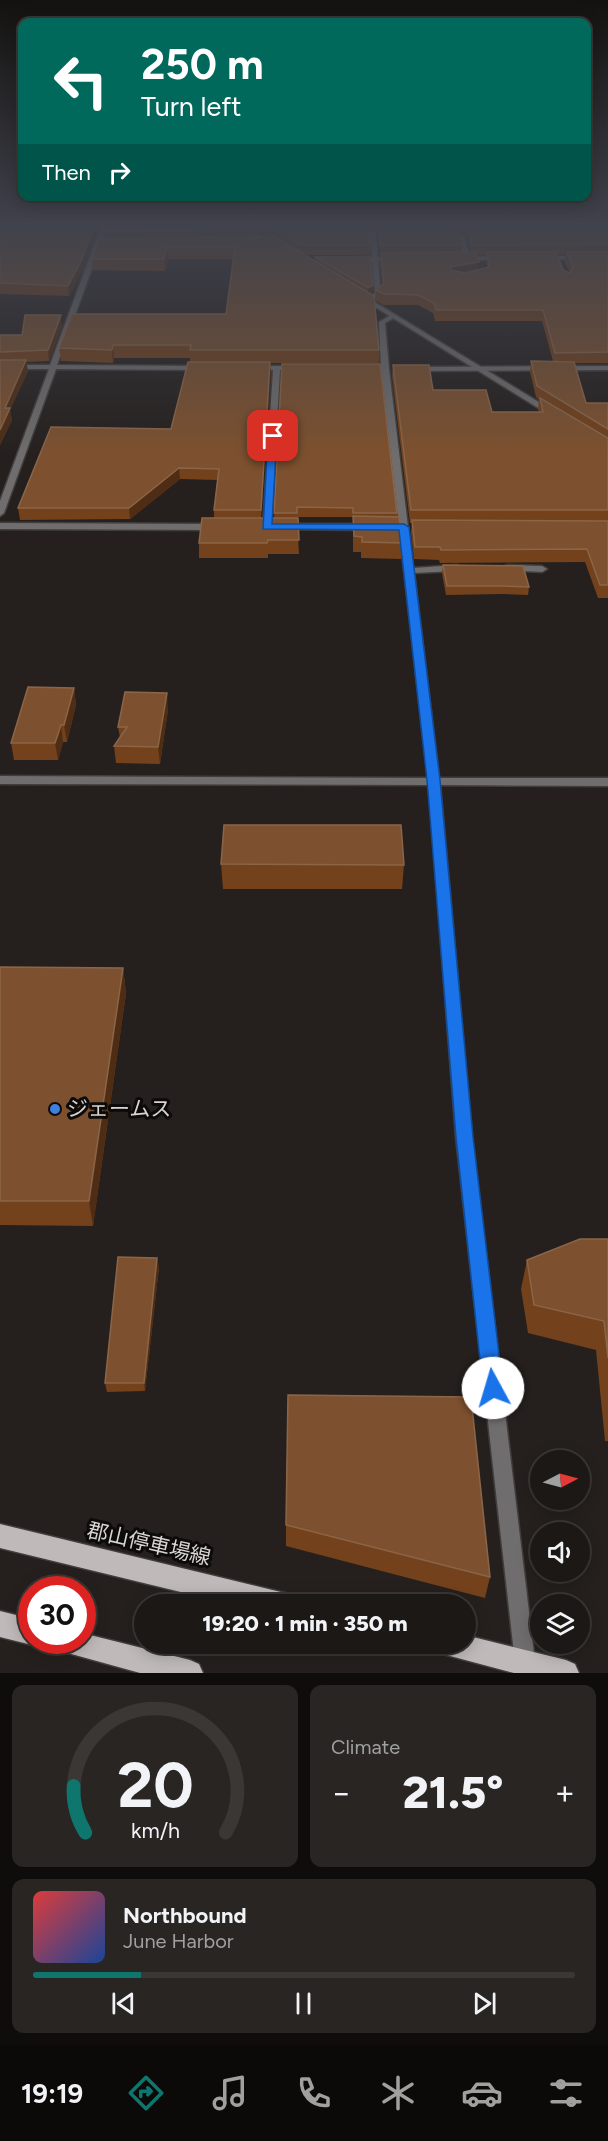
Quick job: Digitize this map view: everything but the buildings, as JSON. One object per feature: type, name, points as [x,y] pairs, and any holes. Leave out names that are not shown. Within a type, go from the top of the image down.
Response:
[{"type":"main road","name":"郡山停車場線","points":[[0,1536],[240,1594]]},
{"type":"main road","points":[[0,1624],[18,1628]]},
{"type":"main road","points":[[96,1649],[190,1673]]},
{"type":"main road","points":[[476,1651],[566,1673]]},
{"type":"street","points":[[0,513],[77,302]]},
{"type":"street","points":[[371,302],[559,417]]},
{"type":"street","points":[[393,316],[382,322],[385,369],[434,780],[464,1137],[525,1662]]},
{"type":"street","points":[[0,367],[206,368]]},
{"type":"street","points":[[242,368],[310,368]]},
{"type":"street","points":[[267,527],[277,368]]},
{"type":"street","points":[[409,369],[608,368]]},
{"type":"street","points":[[375,369],[397,369]]},
{"type":"street","points":[[0,526],[232,527]]},
{"type":"street","points":[[255,527],[381,527]]},
{"type":"street","points":[[393,527],[416,527]]},
{"type":"street","points":[[408,571],[472,568]]},
{"type":"street","points":[[495,568],[542,568]]},
{"type":"street","points":[[0,780],[608,782]]},
{"type":"place","name":"ジェームス","points":[[55,1109]]},
{"type":"route","points":[[273,436],[267,527],[404,527],[434,780],[464,1137],[493,1388]]}]
